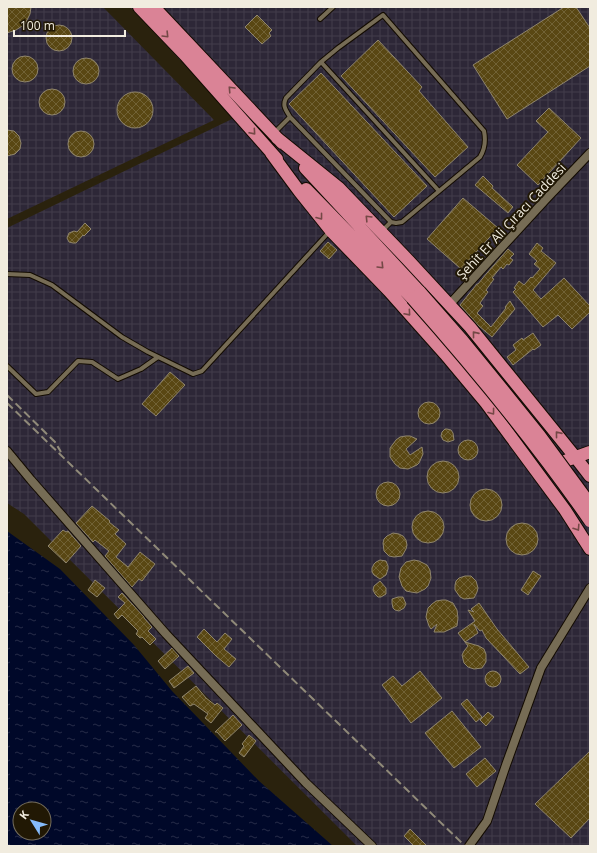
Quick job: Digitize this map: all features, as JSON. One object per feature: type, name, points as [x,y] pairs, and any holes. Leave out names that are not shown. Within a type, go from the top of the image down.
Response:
[{"type":"highway","points":[[139,7],[185,55],[271,153],[463,341],[522,413],[579,487],[590,504],[578,509],[565,510]]},
{"type":"highway","points":[[154,7],[275,135],[416,295],[453,344],[533,443],[590,521]]},
{"type":"highway","points":[[275,135],[339,188],[470,327],[590,476]]},
{"type":"highway","points":[[271,153],[331,231],[389,291],[486,403],[565,510],[590,549]]},
{"type":"highway","points":[[543,480],[565,461],[590,452]]},
{"type":"street","name":"Şehit Er Ali Çıracı Caddesi","points":[[449,305],[590,153]]},
{"type":"street","points":[[7,451],[166,634],[306,784],[372,846]]},
{"type":"street","points":[[469,846],[487,821],[542,668],[590,588]]},
{"type":"lane","points":[[320,18],[333,7]]},
{"type":"lane","points":[[383,15],[484,131],[485,145],[480,158],[402,222],[391,222],[290,117],[284,107],[286,98],[321,62],[383,15]]},
{"type":"lane","points":[[321,62],[439,191]]},
{"type":"lane","points":[[275,135],[290,117]]},
{"type":"lane","points":[[381,232],[391,222]]},
{"type":"lane","points":[[7,274],[30,275],[52,284],[122,337],[193,374],[202,372],[331,231]]},
{"type":"lane","points":[[7,366],[36,394],[48,392],[78,362],[92,362],[118,379],[141,369],[158,357]]},
{"type":"shaded area","points":[[7,7],[103,7],[214,120],[7,219]]},
{"type":"shaded area","points":[[130,7],[590,7],[590,846],[357,846],[24,514],[7,503],[7,228],[234,118]]},
{"type":"water","points":[[7,531],[60,569],[134,645],[172,691],[259,781],[333,846],[7,846]]},
{"type":"building","points":[[7,7],[31,7],[30,14],[25,24],[16,30],[7,33]]},
{"type":"building","points":[[564,7],[576,7],[590,28],[590,66],[507,119],[473,65]]},
{"type":"building","points":[[257,15],[272,30],[269,33],[271,36],[262,44],[245,27]]},
{"type":"building","points":[[59,25],[68,29],[72,38],[68,47],[59,51],[50,47],[46,38],[50,29]]},
{"type":"building","points":[[378,40],[422,87],[419,91],[468,147],[435,177],[341,76]]},
{"type":"building","points":[[25,56],[34,60],[38,69],[34,78],[25,82],[16,78],[12,69],[16,60]]},
{"type":"building","points":[[86,58],[95,62],[99,71],[95,80],[86,84],[77,80],[73,71],[77,62]]},
{"type":"building","points":[[321,73],[427,186],[394,217],[289,104]]},
{"type":"building","points":[[52,89],[61,93],[65,102],[61,111],[52,115],[43,111],[39,102],[43,93]]},
{"type":"building","points":[[138,92],[148,97],[152,103],[152,117],[148,123],[142,127],[132,128],[122,123],[118,117],[117,107],[122,97],[128,93]]},
{"type":"building","points":[[549,108],[581,138],[538,185],[517,165],[548,132],[536,121]]},
{"type":"building","points":[[7,130],[14,131],[19,136],[21,143],[20,149],[15,154],[7,156]]},
{"type":"building","points":[[81,131],[90,135],[94,144],[90,153],[81,157],[72,153],[68,144],[72,135]]},
{"type":"building","points":[[483,176],[493,186],[492,188],[513,207],[508,213],[475,185]]},
{"type":"building","points":[[463,198],[498,228],[461,269],[427,239]]},
{"type":"building","points":[[85,223],[91,229],[76,243],[69,242],[67,238],[69,233],[74,231],[77,232]]},
{"type":"building","points":[[328,242],[337,250],[329,259],[320,251]]},
{"type":"building","points":[[537,243],[543,248],[541,251],[556,263],[533,290],[541,299],[564,278],[590,306],[590,312],[572,329],[558,315],[543,327],[513,292],[519,281],[524,285],[540,269],[534,264],[537,261],[529,254]]},
{"type":"building","points":[[508,249],[514,254],[510,258],[513,260],[503,269],[501,267],[492,278],[494,279],[486,290],[488,292],[480,303],[483,306],[477,313],[491,327],[510,301],[515,309],[492,337],[479,326],[460,305]]},
{"type":"building","points":[[533,333],[541,345],[534,350],[533,349],[513,365],[507,357],[516,350],[513,345],[522,338],[523,340]]},
{"type":"building","points":[[170,372],[185,385],[156,416],[142,404]]},
{"type":"building","points":[[429,402],[437,405],[440,413],[437,421],[429,424],[421,421],[418,413],[421,405]]},
{"type":"building","points":[[445,429],[451,430],[454,440],[448,442],[443,440],[441,436]]},
{"type":"building","points":[[406,436],[417,439],[406,449],[410,455],[422,447],[423,454],[417,465],[408,469],[400,468],[390,457],[390,448],[396,440],[400,437]]},
{"type":"building","points":[[468,440],[475,443],[478,450],[475,457],[468,460],[461,457],[458,450],[461,443]]},
{"type":"building","points":[[440,461],[446,461],[456,468],[459,477],[458,483],[452,490],[446,493],[440,493],[430,486],[427,480],[427,474],[434,464]]},
{"type":"building","points":[[388,482],[393,483],[399,489],[399,499],[393,505],[388,506],[383,505],[377,499],[376,494],[377,489],[383,483]]},
{"type":"building","points":[[483,489],[489,489],[499,496],[502,505],[501,511],[495,518],[489,521],[483,521],[473,514],[470,508],[470,502],[477,492]]},
{"type":"building","points":[[92,506],[119,530],[115,534],[126,544],[116,557],[128,567],[140,552],[155,564],[142,581],[139,579],[132,587],[105,556],[109,551],[95,540],[93,542],[76,523]]},
{"type":"building","points":[[425,511],[431,511],[441,518],[444,527],[443,533],[437,540],[431,543],[425,543],[415,536],[412,530],[412,524],[419,514]]},
{"type":"building","points":[[519,523],[525,523],[535,530],[538,539],[537,545],[531,552],[525,555],[519,555],[509,548],[506,542],[506,536],[513,526]]},
{"type":"building","points":[[63,530],[66,532],[68,531],[81,546],[66,563],[48,546]]},
{"type":"building","points":[[393,533],[403,536],[406,540],[406,549],[402,556],[389,556],[384,551],[384,539]]},
{"type":"building","points":[[380,560],[386,561],[388,569],[386,575],[380,579],[374,575],[372,568],[376,562]]},
{"type":"building","points":[[414,560],[427,565],[430,570],[431,578],[428,586],[417,593],[406,591],[402,586],[399,577],[401,568],[406,562]]},
{"type":"building","points":[[533,571],[541,576],[528,595],[521,590]]},
{"type":"building","points":[[465,576],[471,576],[476,581],[478,588],[474,598],[464,599],[460,597],[455,590],[456,581]]},
{"type":"building","points":[[95,580],[105,588],[97,597],[88,590]]},
{"type":"building","points":[[380,581],[386,588],[386,594],[378,597],[373,590],[374,586]]},
{"type":"building","points":[[122,593],[152,627],[148,631],[156,639],[150,645],[142,637],[140,638],[136,634],[138,631],[122,615],[118,619],[114,614],[125,603],[118,597]]},
{"type":"building","points":[[403,597],[406,604],[404,608],[399,611],[393,608],[392,603],[392,599]]},
{"type":"building","points":[[442,600],[453,603],[457,610],[457,626],[444,632],[434,632],[437,624],[431,629],[429,626],[426,617],[428,608],[436,601]]},
{"type":"building","points":[[479,603],[497,629],[529,667],[520,674],[486,638],[482,630],[480,631],[474,624],[478,633],[465,642],[484,649],[486,654],[486,662],[482,668],[474,669],[468,667],[464,663],[462,655],[468,646],[458,633],[475,621],[468,610],[474,612],[471,609]]},
{"type":"building","points":[[204,629],[217,642],[225,633],[232,639],[224,649],[236,659],[229,667],[197,637]]},
{"type":"building","points":[[172,648],[179,656],[165,669],[158,661]]},
{"type":"building","points":[[188,666],[194,673],[174,688],[169,681]]},
{"type":"building","points":[[420,671],[442,698],[411,723],[382,685],[393,676],[402,686]]},
{"type":"building","points":[[490,671],[496,671],[501,676],[499,685],[496,687],[490,687],[485,682],[485,676]]},
{"type":"building","points":[[196,686],[206,698],[215,705],[217,703],[223,708],[211,723],[205,718],[208,714],[194,704],[190,706],[182,697]]},
{"type":"building","points":[[467,699],[482,717],[476,722],[461,704]]},
{"type":"building","points":[[452,711],[481,747],[454,768],[425,733]]},
{"type":"building","points":[[488,712],[494,717],[486,726],[480,720]]},
{"type":"building","points":[[233,715],[242,725],[225,741],[217,732],[215,732]]},
{"type":"building","points":[[249,735],[256,741],[244,757],[239,753],[244,746],[242,744]]},
{"type":"building","points":[[590,751],[590,818],[571,838],[535,804]]},
{"type":"building","points":[[485,758],[496,771],[477,787],[466,774]]},
{"type":"building","points":[[410,829],[427,846],[414,846],[404,836]]},
{"type":"railway","points":[[7,395],[55,442],[61,452]]},
{"type":"railway","points":[[7,403],[465,846]]}]
